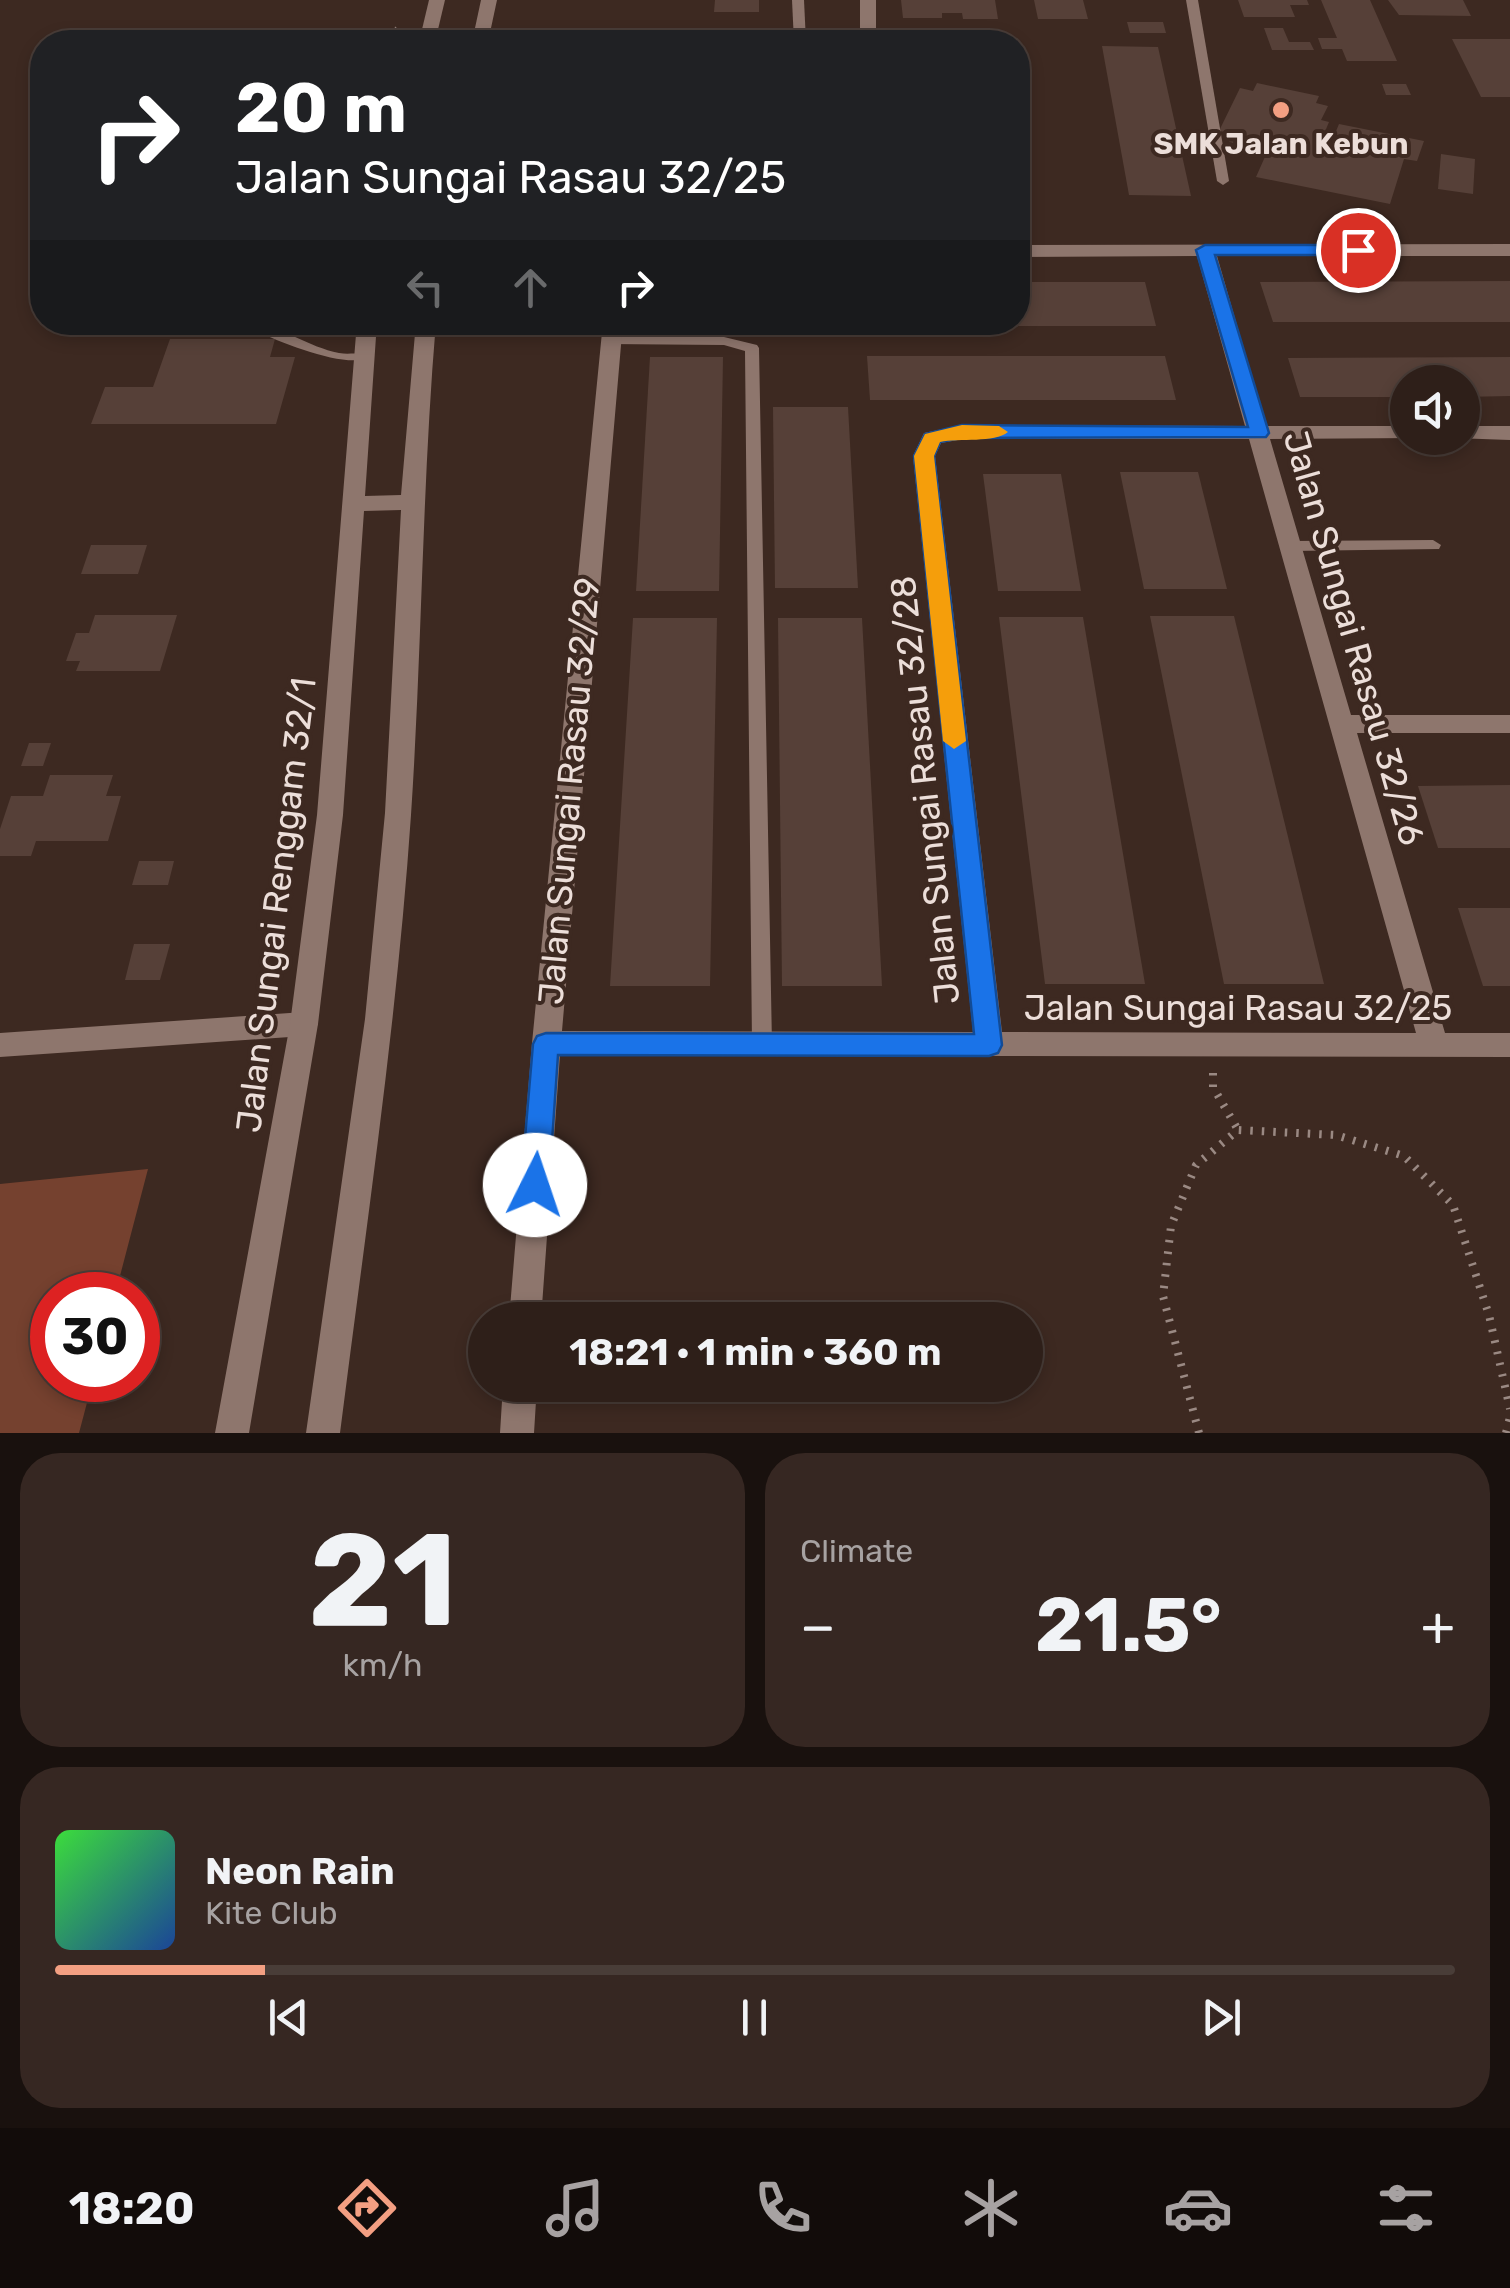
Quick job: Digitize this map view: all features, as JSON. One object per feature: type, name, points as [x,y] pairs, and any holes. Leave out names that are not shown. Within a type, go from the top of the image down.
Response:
[{"type":"street","points":[[430,30],[436,0]]},
{"type":"street","points":[[483,30],[489,0]]},
{"type":"street","points":[[868,0],[868,30]]},
{"type":"street","name":"Jalan Sungai Rasau 32/26","points":[[1205,250],[1434,1046]]},
{"type":"street","points":[[1030,251],[1510,250]]},
{"type":"street","name":"Jalan Sungai Renggam 32/1","points":[[232,1433],[304,1024],[330,815],[365,335]]},
{"type":"street","points":[[322,1433],[379,1019],[398,813],[419,365],[424,335]]},
{"type":"street","name":"Jalan Sungai Rasau 32/29","points":[[526,1302],[546,1044],[612,335]]},
{"type":"street","name":"Jalan Sungai Rasau 32/28","points":[[989,1045],[924,456],[932,438],[962,432],[1259,433]]},
{"type":"street","points":[[1259,433],[1390,433]]},
{"type":"street","points":[[1480,433],[1510,433]]},
{"type":"street","points":[[352,504],[413,502]]},
{"type":"street","points":[[1342,724],[1510,724]]},
{"type":"street","points":[[0,1045],[304,1024]]},
{"type":"street","name":"Jalan Sungai Rasau 32/25","points":[[546,1044],[1510,1045]]},
{"type":"street","points":[[517,1433],[519,1402]]},
{"type":"lane","points":[[798,0],[799,30]]},
{"type":"lane","points":[[1192,0],[1224,181]]},
{"type":"lane","points":[[281,335],[337,357],[362,357]]},
{"type":"lane","points":[[646,335],[752,348],[762,1045]]},
{"type":"lane","points":[[1292,546],[1432,544]]},
{"type":"path","points":[[1213,1045],[1212,1087],[1238,1130]]},
{"type":"path","points":[[1199,1433],[1163,1296],[1170,1226],[1196,1164],[1238,1130],[1336,1136],[1404,1156],[1453,1205],[1489,1316],[1510,1409]]},
{"type":"path","points":[[1506,1433],[1510,1417]]},
{"type":"shaded area","points":[[148,1169],[121,1272],[30,1272],[30,1402],[87,1402],[79,1433],[0,1433],[0,1184]]},
{"type":"building","points":[[715,0],[759,0],[759,12],[714,12]]},
{"type":"building","points":[[901,0],[995,0],[998,19],[963,19],[962,13],[942,13],[942,18],[903,18]]},
{"type":"building","points":[[1034,0],[1083,0],[1088,19],[1038,19]]},
{"type":"building","points":[[1238,0],[1307,0],[1309,5],[1290,5],[1295,17],[1244,17]]},
{"type":"building","points":[[1321,0],[1370,0],[1397,61],[1347,61],[1342,49],[1322,49],[1318,38],[1337,38]]},
{"type":"building","points":[[1388,0],[1463,0],[1471,16],[1399,15]]},
{"type":"building","points":[[1127,22],[1163,22],[1166,33],[1130,33]]},
{"type":"building","points":[[1264,28],[1283,28],[1289,42],[1310,42],[1314,50],[1272,50]]},
{"type":"building","points":[[1452,39],[1510,39],[1510,97],[1481,97]]},
{"type":"building","points":[[1102,46],[1158,47],[1191,196],[1129,195]]},
{"type":"building","points":[[1257,83],[1319,96],[1316,103],[1328,106],[1321,120],[1329,122],[1324,134],[1334,136],[1339,124],[1424,141],[1417,161],[1404,159],[1390,204],[1256,177],[1268,150],[1229,142],[1233,133],[1219,131],[1240,88],[1253,91]]},
{"type":"building","points":[[1382,84],[1406,84],[1411,95],[1386,95]]},
{"type":"building","points":[[1441,154],[1475,159],[1473,194],[1438,189]]},
{"type":"building","points":[[1510,281],[1510,322],[1273,322],[1260,282]]},
{"type":"building","points":[[1030,282],[1145,282],[1156,326],[1030,326]]},
{"type":"building","points":[[170,339],[275,339],[270,357],[295,357],[276,424],[91,424],[105,387],[153,387]]},
{"type":"building","points":[[867,356],[1165,356],[1176,400],[870,400]]},
{"type":"building","points":[[650,357],[723,357],[719,591],[636,591]]},
{"type":"building","points":[[1510,357],[1510,396],[1480,397],[1480,365],[1390,365],[1390,397],[1300,397],[1288,358]]},
{"type":"building","points":[[773,407],[848,407],[858,588],[775,588]]},
{"type":"building","points":[[1120,472],[1198,472],[1227,589],[1144,589]]},
{"type":"building","points":[[983,474],[1061,474],[1081,591],[998,591]]},
{"type":"building","points":[[91,545],[147,545],[138,574],[81,574]]},
{"type":"building","points":[[95,615],[177,615],[160,671],[76,671],[80,661],[66,661],[76,633],[89,633]]},
{"type":"building","points":[[1150,616],[1234,616],[1324,984],[1224,984]]},
{"type":"building","points":[[999,617],[1083,617],[1145,984],[1045,984]]},
{"type":"building","points":[[633,618],[717,618],[710,986],[610,986]]},
{"type":"building","points":[[778,618],[862,618],[882,986],[782,986]]},
{"type":"building","points":[[29,743],[51,743],[43,766],[21,766]]},
{"type":"building","points":[[50,775],[113,775],[106,796],[121,796],[108,841],[36,841],[31,856],[0,856],[0,829],[11,796],[43,796]]},
{"type":"building","points":[[1510,785],[1510,848],[1438,848],[1418,786]]},
{"type":"building","points":[[139,861],[174,861],[168,885],[132,885]]},
{"type":"building","points":[[1458,908],[1510,908],[1510,986],[1483,986]]},
{"type":"building","points":[[134,944],[170,944],[160,980],[125,980]]},
{"type":"slow traffic","points":[[954,741],[924,456],[932,438],[962,432],[999,432]]},
{"type":"place","name":"SMK Jalan Kebun","points":[[1281,110]]},
{"type":"route","points":[[535,1185],[546,1044],[989,1045],[924,456],[932,438],[962,432],[1259,433],[1205,250],[1358,250]]}]
